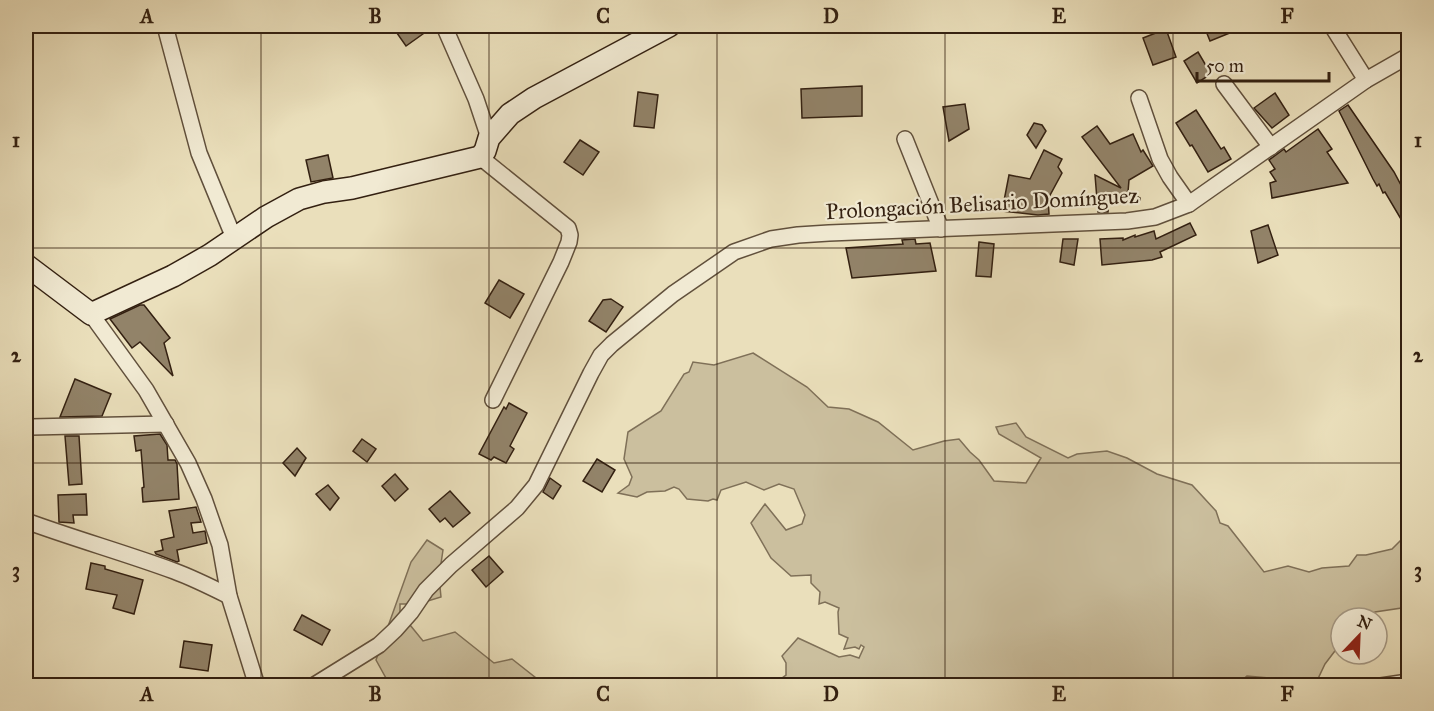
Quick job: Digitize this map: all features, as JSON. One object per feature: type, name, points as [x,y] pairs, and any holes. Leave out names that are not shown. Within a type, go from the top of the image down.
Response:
[{"type":"street","points":[[165,26],[199,153],[234,238]]},
{"type":"street","points":[[444,26],[476,99],[485,147],[568,228],[570,235],[561,262],[493,400]]},
{"type":"street","points":[[91,314],[173,276],[210,255],[266,217],[299,199],[352,188],[485,147],[500,123],[520,107],[669,26]]},
{"type":"street","points":[[1332,26],[1366,80]]},
{"type":"street","name":"Prolongación Belisario Domínguez","points":[[313,686],[379,645],[411,612],[426,590],[451,565],[517,508],[536,485],[601,355],[673,294],[734,252],[771,239],[798,235],[1127,221],[1155,217],[1189,204],[1366,80],[1408,56]]},
{"type":"street","points":[[1224,84],[1271,147]]},
{"type":"street","points":[[1139,98],[1160,159],[1189,204]]},
{"type":"street","points":[[905,139],[941,229]]},
{"type":"street","points":[[26,265],[91,314],[146,390],[188,463],[204,499],[220,545],[229,596],[256,686]]},
{"type":"street","points":[[31,427],[166,424]]},
{"type":"street","points":[[26,521],[58,534],[177,572],[229,596]]},
{"type":"street","points":[[1382,686],[1408,682]]},
{"type":"shaded area","points":[[753,353],[807,387],[828,407],[849,409],[878,422],[913,450],[959,439],[979,460],[994,481],[1026,483],[1041,458],[999,434],[996,427],[1016,423],[1026,437],[1068,458],[1077,454],[1107,451],[1127,458],[1157,474],[1192,485],[1216,511],[1220,523],[1228,526],[1264,572],[1288,566],[1309,572],[1322,568],[1349,566],[1357,555],[1392,549],[1408,533],[1408,607],[1389,610],[1389,606],[1329,606],[1329,659],[1315,685],[1287,685],[1280,679],[1247,676],[1235,686],[777,685],[778,681],[786,675],[786,663],[782,656],[798,638],[839,657],[850,655],[859,658],[864,647],[861,645],[859,649],[855,647],[844,649],[848,638],[839,634],[839,608],[825,602],[819,604],[820,592],[811,583],[811,575],[791,576],[771,558],[751,523],[765,504],[786,530],[802,524],[805,515],[794,489],[779,484],[764,490],[746,482],[721,490],[717,500],[708,501],[687,499],[679,489],[674,487],[665,491],[647,492],[637,497],[618,493],[629,485],[632,477],[624,459],[628,432],[661,411],[684,374],[689,372],[693,362],[714,365]]},
{"type":"shaded area","points":[[427,540],[443,550],[439,577],[441,597],[418,604],[400,604],[400,622],[410,625],[423,641],[455,632],[494,663],[512,659],[540,681],[556,685],[384,685],[387,680],[376,660],[411,562]]},
{"type":"building","points":[[392,26],[434,26],[406,46]]},
{"type":"building","points":[[1204,26],[1247,26],[1210,41]]},
{"type":"building","points":[[1166,29],[1176,57],[1153,65],[1143,38]]},
{"type":"building","points":[[1198,52],[1211,74],[1197,83],[1184,61]]},
{"type":"building","points":[[862,86],[862,116],[802,118],[801,89]]},
{"type":"building","points":[[638,92],[658,95],[654,128],[634,126]]},
{"type":"building","points":[[1275,93],[1289,115],[1272,128],[1254,108]]},
{"type":"building","points":[[965,104],[969,129],[949,141],[943,107]]},
{"type":"building","points":[[1348,105],[1408,192],[1408,231],[1385,192],[1383,193],[1379,184],[1377,186],[1339,111]]},
{"type":"building","points":[[1196,110],[1221,149],[1224,147],[1231,159],[1208,172],[1176,123]]},
{"type":"building","points":[[1034,123],[1042,125],[1046,131],[1036,148],[1027,135]]},
{"type":"building","points":[[1097,126],[1110,144],[1133,134],[1141,152],[1143,150],[1153,166],[1129,180],[1128,192],[1140,200],[1109,196],[1108,212],[1098,212],[1095,175],[1121,188],[1082,137]]},
{"type":"building","points":[[1318,129],[1332,149],[1327,152],[1348,183],[1272,198],[1270,183],[1276,181],[1270,172],[1275,169],[1269,160],[1284,149],[1286,152]]},
{"type":"building","points":[[580,140],[599,152],[583,175],[564,162]]},
{"type":"building","points":[[1044,150],[1062,159],[1058,167],[1062,173],[1048,199],[1049,214],[1002,211],[1009,175],[1030,179]]},
{"type":"building","points":[[328,155],[333,178],[311,182],[306,160]]},
{"type":"building","points":[[1190,223],[1196,235],[1160,252],[1162,257],[1102,265],[1100,239],[1123,238],[1123,240],[1154,231],[1156,239]]},
{"type":"building","points":[[1268,225],[1278,255],[1258,263],[1251,231]]},
{"type":"building","points":[[915,239],[916,244],[930,243],[936,271],[852,278],[846,248],[903,244],[902,240]]},
{"type":"building","points":[[1063,239],[1078,239],[1074,265],[1060,262]]},
{"type":"building","points":[[979,242],[994,244],[991,277],[976,276]]},
{"type":"building","points":[[499,280],[524,294],[510,318],[485,303]]},
{"type":"building","points":[[611,299],[623,307],[606,332],[589,321],[603,300]]},
{"type":"building","points":[[144,305],[170,338],[164,343],[173,376],[140,342],[132,348],[110,319]]},
{"type":"building","points":[[75,379],[111,394],[102,416],[60,417]]},
{"type":"building","points":[[509,403],[527,413],[510,446],[514,449],[506,463],[494,457],[491,460],[479,454],[504,407],[506,409]]},
{"type":"building","points":[[160,434],[167,445],[168,460],[175,460],[177,464],[179,499],[143,502],[141,450],[136,451],[134,436]]},
{"type":"building","points":[[65,436],[79,436],[82,484],[69,485]]},
{"type":"building","points":[[362,439],[376,449],[367,462],[353,451]]},
{"type":"building","points":[[297,448],[306,458],[295,476],[283,463]]},
{"type":"building","points":[[597,459],[615,470],[602,492],[583,481]]},
{"type":"building","points":[[395,474],[408,489],[395,501],[382,486]]},
{"type":"building","points":[[550,478],[561,486],[553,499],[543,492]]},
{"type":"building","points":[[328,485],[339,498],[330,510],[316,494]]},
{"type":"building","points":[[450,491],[470,513],[453,527],[445,518],[440,522],[429,509]]},
{"type":"building","points":[[86,494],[87,515],[73,515],[74,523],[59,522],[58,495]]},
{"type":"building","points":[[196,507],[201,522],[191,523],[193,533],[205,531],[207,543],[177,550],[179,561],[177,562],[156,554],[155,552],[163,550],[161,540],[174,537],[169,511]]},
{"type":"building","points":[[489,556],[503,572],[486,587],[472,570]]},
{"type":"building","points":[[91,563],[143,580],[134,614],[113,608],[117,595],[86,589]]},
{"type":"building","points":[[302,615],[330,630],[322,645],[294,630]]},
{"type":"building","points":[[184,641],[212,645],[208,671],[180,667]]}]
